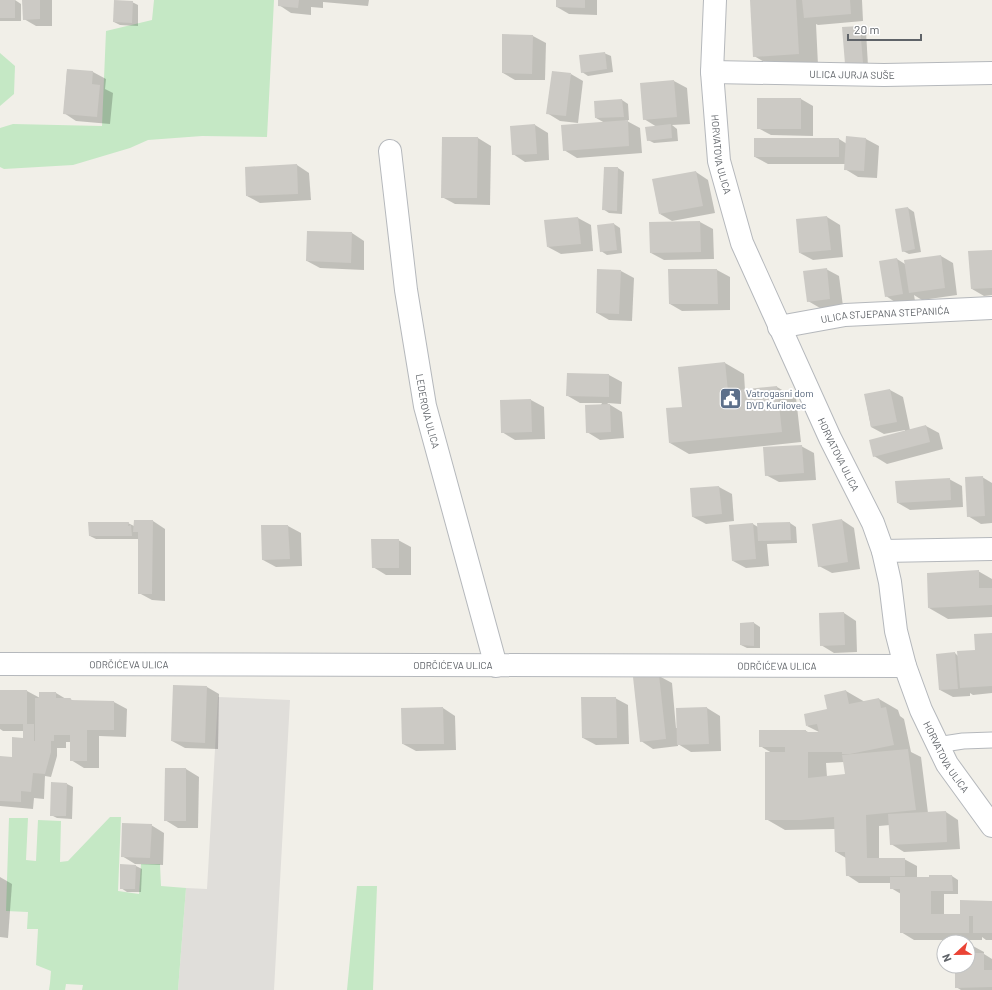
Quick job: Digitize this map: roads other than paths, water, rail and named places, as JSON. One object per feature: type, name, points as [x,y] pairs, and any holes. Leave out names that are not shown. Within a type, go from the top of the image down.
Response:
[{"type":"street","name":"HORVATOVA ULICA","points":[[716,0],[712,72],[719,161],[742,243],[830,438],[873,523],[883,551],[890,582],[896,631],[905,666],[921,710],[947,764],[992,826]]},
{"type":"street","name":"ULICA JURJA SUŠE","points":[[712,72],[884,75],[992,73]]},
{"type":"street","name":"LEDEROVA ULICA","points":[[390,151],[406,290],[425,406],[496,666]]},
{"type":"street","name":"ULICA STJEPANA STEPANIĆA","points":[[779,327],[845,315],[992,308]]},
{"type":"street","points":[[883,551],[992,549]]},
{"type":"street","name":"ODRČIĆEVA ULICA","points":[[0,664],[905,666]]},
{"type":"lane","points":[[937,745],[963,741],[992,740]]},
{"type":"place","name":"Vatrogasni dom DVD Kurilovec","points":[[730,399]]}]
